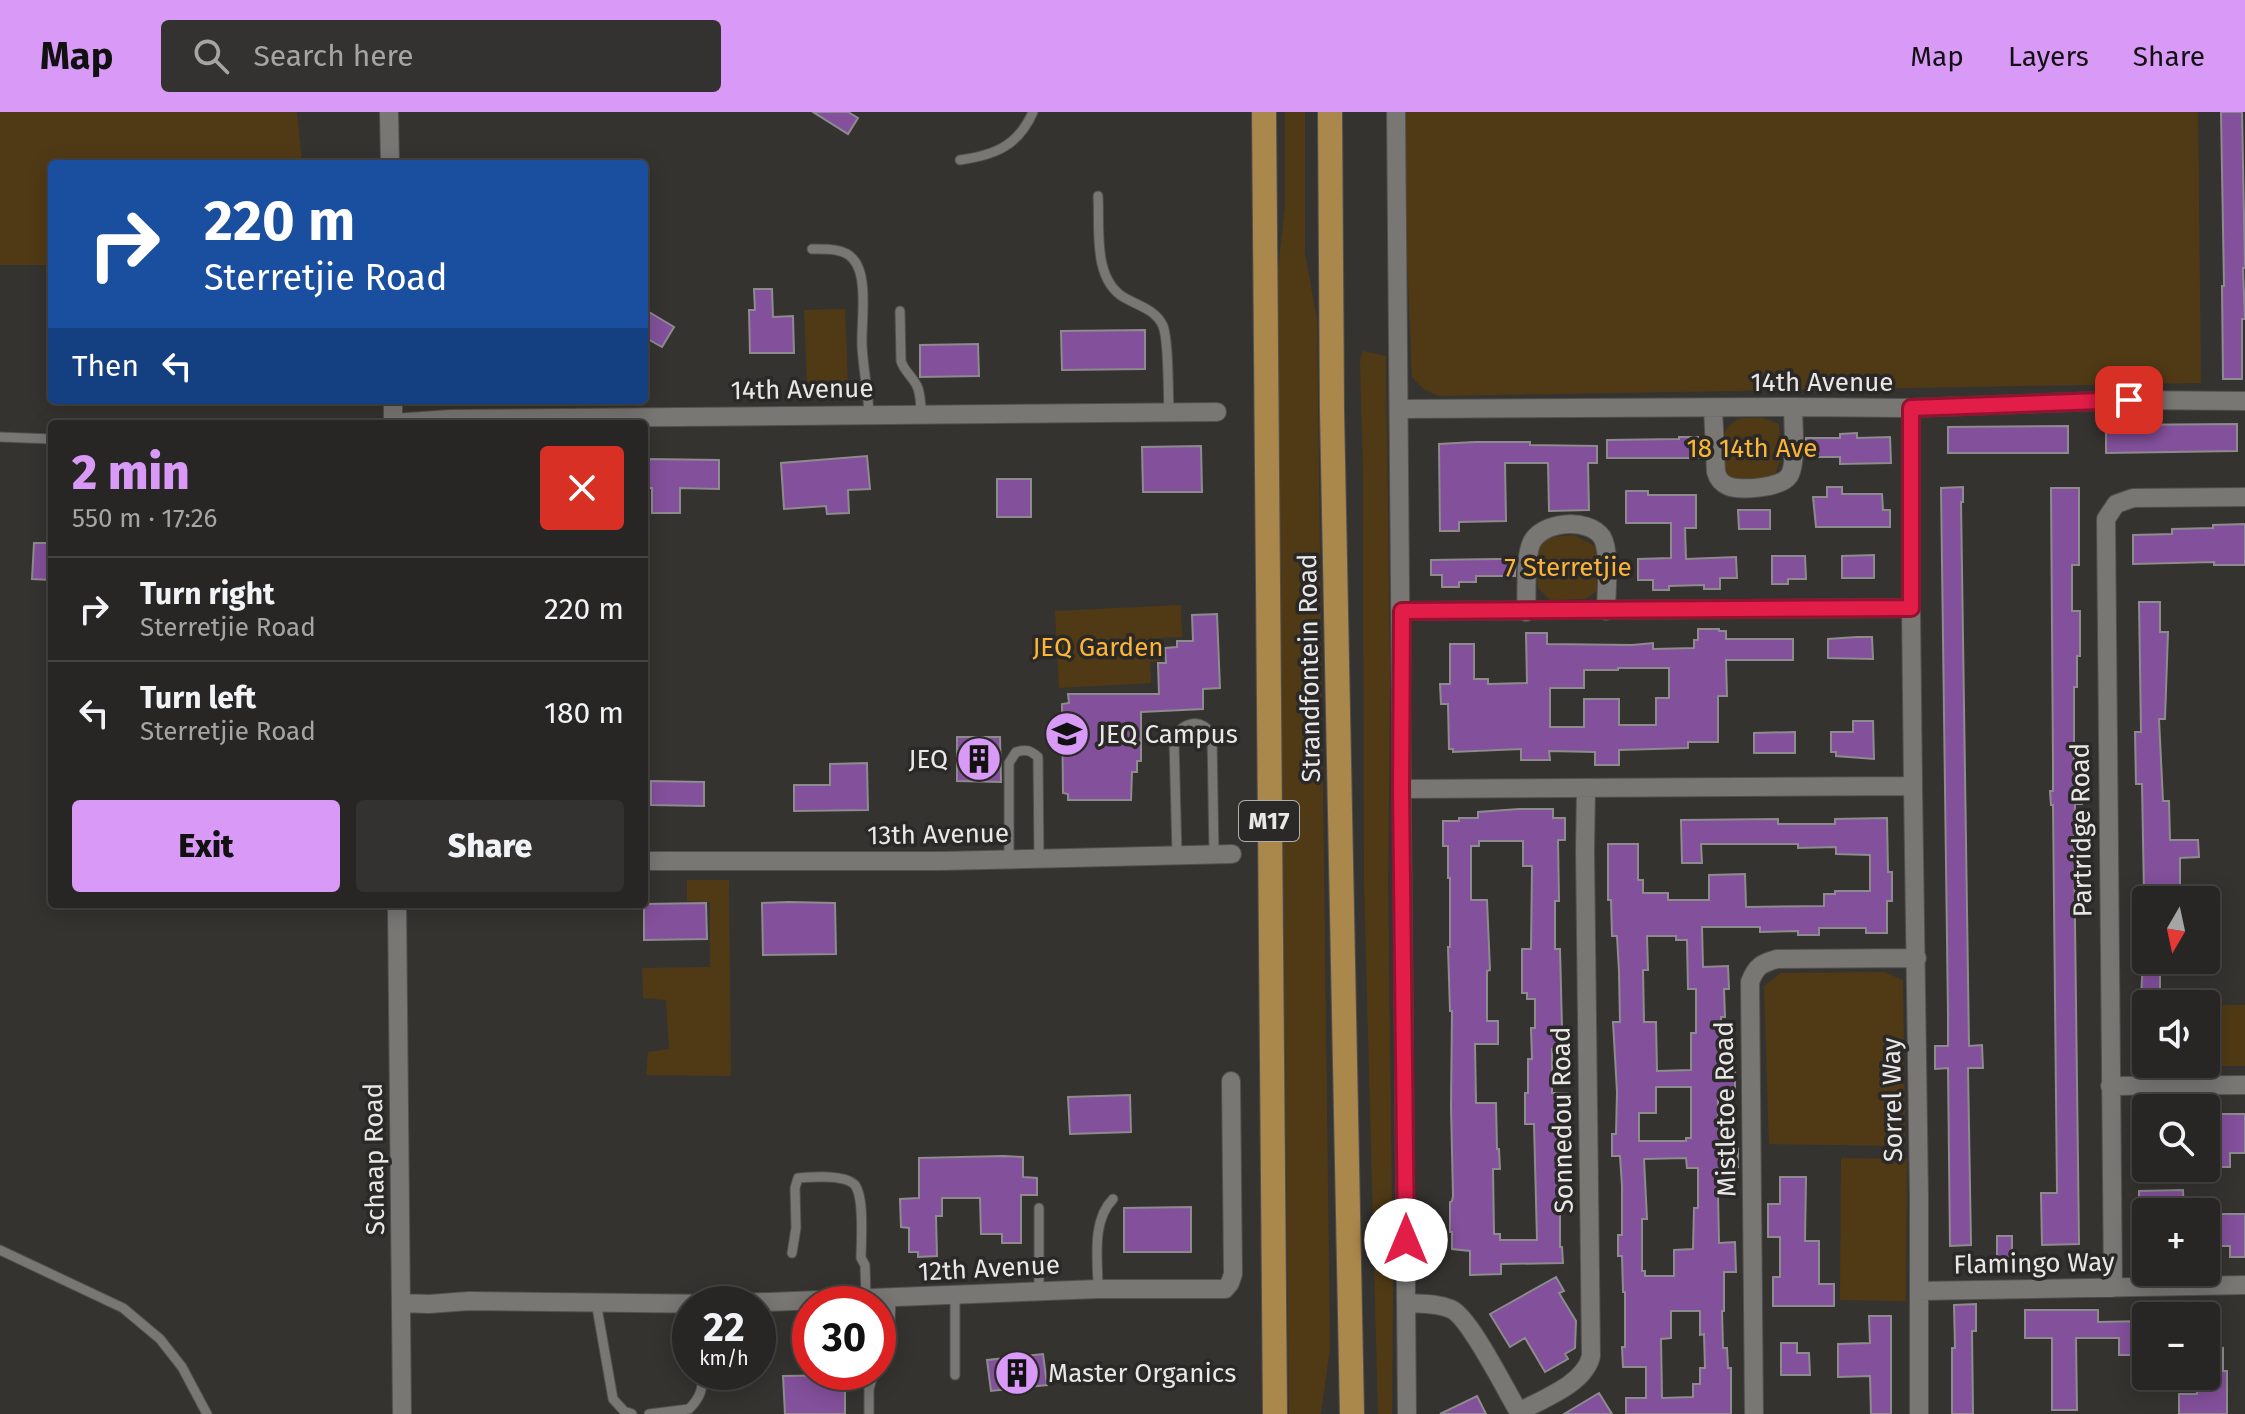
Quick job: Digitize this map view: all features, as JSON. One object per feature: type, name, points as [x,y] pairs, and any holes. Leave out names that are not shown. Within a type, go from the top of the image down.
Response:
[{"type":"main road","name":"Strandfontein Road","points":[[1264,112],[1275,1414]]},
{"type":"main road","name":"Strandfontein Road","points":[[1330,112],[1332,411],[1352,1414]]},
{"type":"street","points":[[389,112],[390,160]]},
{"type":"street","points":[[1396,112],[1407,1414]]},
{"type":"street","name":"14th Avenue","points":[[1399,409],[1911,408],[2129,400],[2245,401]]},
{"type":"street","points":[[1713,408],[1715,467],[1718,478],[1734,488],[1776,485],[1788,477],[1792,465],[1793,407]]},
{"type":"street","name":"Sorrel Way","points":[[1911,408],[1919,1414]]},
{"type":"street","name":"14th Avenue","points":[[439,420],[1217,412]]},
{"type":"street","name":"Partridge Road","points":[[2113,1288],[2106,519],[2116,504],[2133,498],[2245,497]]},
{"type":"street","points":[[1526,612],[1532,541],[1547,528],[1577,525],[1594,530],[1603,539],[1606,611]]},
{"type":"street","points":[[1402,611],[1911,608]]},
{"type":"street","points":[[1401,789],[1913,786]]},
{"type":"street","name":"Sonnedou Road","points":[[1519,1413],[1578,1378],[1587,1368],[1591,1356],[1586,788]]},
{"type":"street","name":"13th Avenue","points":[[648,861],[1009,859],[1223,854]]},
{"type":"street","name":"Schaap Road","points":[[397,908],[402,1414]]},
{"type":"street","name":"Mistletoe Road","points":[[1754,1414],[1750,982],[1762,963],[1777,959],[1917,958]]},
{"type":"street","name":"12th Avenue","points":[[896,1298],[1098,1289],[1225,1289],[1233,1274],[1231,1081]]},
{"type":"street","points":[[2110,1086],[2245,1085]]},
{"type":"street","name":"Flamingo Way","points":[[1919,1291],[2245,1285]]},
{"type":"street","name":"12th Avenue","points":[[401,1303],[672,1304]]},
{"type":"street","points":[[1407,1303],[1449,1308],[1464,1319],[1519,1413]]},
{"type":"lane","points":[[960,160],[984,156],[1004,148],[1019,134],[1033,112]]},
{"type":"lane","points":[[1098,196],[1104,273],[1117,293],[1155,315],[1165,330],[1169,412]]},
{"type":"lane","points":[[812,249],[841,252],[851,256],[857,264],[861,278],[862,348],[869,414]]},
{"type":"lane","points":[[900,311],[901,361],[916,383],[922,414]]},
{"type":"lane","points":[[0,437],[48,439]]},
{"type":"lane","points":[[1177,855],[1174,739],[1178,730],[1186,724],[1207,726],[1212,736],[1223,854]]},
{"type":"lane","points":[[1009,859],[1009,763],[1016,752],[1023,750],[1031,750],[1038,757],[1039,858]]},
{"type":"lane","points":[[792,1253],[798,1178],[843,1179],[853,1183],[859,1193],[861,1258],[865,1265],[866,1286]]},
{"type":"lane","points":[[1098,1289],[1098,1240],[1106,1207],[1113,1199]]},
{"type":"lane","points":[[1039,1208],[1039,1291]]},
{"type":"lane","points":[[0,1250],[123,1308],[160,1339],[182,1367],[207,1414]]},
{"type":"lane","points":[[955,1296],[955,1375]]},
{"type":"lane","points":[[596,1302],[613,1399],[624,1411],[632,1414]]},
{"type":"lane","points":[[649,1414],[689,1409],[699,1398],[701,1390]]},
{"type":"lane","points":[[869,1390],[869,1414]]},
{"type":"green space","points":[[0,112],[297,112],[302,160],[48,160],[48,265],[0,265]]},
{"type":"green space","points":[[1285,112],[1305,112],[1305,253],[1317,320],[1330,1348],[1321,1414],[1289,1414],[1277,279],[1285,207]]},
{"type":"green space","points":[[1401,112],[2198,112],[2201,383],[1439,396],[1425,390],[1412,377]]},
{"type":"green space","points":[[845,309],[848,384],[807,386],[804,310]]},
{"type":"green space","points":[[1363,351],[1386,356],[1392,1414],[1378,1414],[1364,881],[1360,361]]},
{"type":"green space","name":"18 14th Ave","points":[[1763,418],[1779,424],[1781,459],[1775,474],[1767,478],[1731,478],[1722,456],[1726,431],[1737,420]]},
{"type":"green space","name":"7 Sterretjie","points":[[1574,535],[1597,547],[1599,589],[1586,599],[1550,600],[1538,588],[1536,549],[1545,538]]},
{"type":"green space","name":"JEQ Garden","points":[[1181,605],[1182,637],[1159,638],[1160,661],[1150,662],[1151,683],[1059,688],[1055,611]]},
{"type":"green space","points":[[687,880],[729,880],[731,1076],[646,1075],[648,1052],[669,1049],[666,1000],[643,998],[642,968],[710,967],[710,902],[687,901]]},
{"type":"green space","points":[[1884,972],[1903,980],[1905,1146],[1769,1144],[1764,986],[1781,973]]},
{"type":"green space","points":[[2220,1005],[2245,1005],[2245,1066],[2220,1066]]},
{"type":"green space","points":[[1841,1158],[1907,1159],[1906,1301],[1840,1300]]},
{"type":"building","points":[[813,112],[848,112],[858,118],[848,134]]},
{"type":"building","points":[[2221,112],[2242,112],[2245,319],[2242,319],[2242,379],[2223,379]]},
{"type":"building","points":[[754,289],[772,289],[773,317],[793,316],[794,353],[750,353],[749,310],[755,310]]},
{"type":"building","points":[[648,311],[674,327],[662,347],[648,339]]},
{"type":"building","points":[[1145,330],[1145,369],[1062,370],[1061,331]]},
{"type":"building","points":[[978,344],[979,376],[920,377],[920,345]]},
{"type":"building","points":[[2237,424],[2237,451],[2106,453],[2106,425]]},
{"type":"building","points":[[2068,426],[2068,453],[1948,453],[1948,427]]},
{"type":"building","points":[[1857,433],[1857,438],[1890,437],[1891,463],[1840,464],[1840,457],[1805,457],[1806,438],[1840,438],[1840,434]]},
{"type":"building","points":[[1698,437],[1698,458],[1607,458],[1607,440]]},
{"type":"building","points":[[1475,442],[1597,446],[1597,463],[1588,463],[1589,510],[1549,511],[1548,463],[1505,463],[1506,521],[1459,522],[1459,531],[1440,531],[1439,444]]},
{"type":"building","points":[[1201,446],[1202,492],[1143,492],[1142,447]]},
{"type":"building","points":[[867,456],[870,489],[848,490],[849,513],[827,514],[826,506],[784,509],[781,463]]},
{"type":"building","points":[[648,459],[719,460],[719,489],[680,488],[680,513],[652,513],[652,488],[648,488]]},
{"type":"building","points":[[997,479],[1031,479],[1031,517],[997,517]]},
{"type":"building","points":[[1827,487],[1842,487],[1842,494],[1882,494],[1883,510],[1890,510],[1890,527],[1816,527],[1813,497],[1827,497]]},
{"type":"building","points":[[1963,487],[1969,1046],[1982,1045],[1983,1068],[1968,1068],[1971,1245],[1950,1246],[1948,1068],[1935,1069],[1935,1046],[1948,1046],[1941,488]]},
{"type":"building","points":[[2051,488],[2079,488],[2079,565],[2072,565],[2072,611],[2080,611],[2080,656],[2077,656],[2077,687],[2074,687],[2074,790],[2082,790],[2082,804],[2075,804],[2074,841],[2079,1244],[2042,1245],[2041,1193],[2057,1193],[2053,805],[2050,791],[2053,791]]},
{"type":"building","points":[[1626,491],[1648,491],[1648,495],[1696,495],[1696,528],[1685,528],[1686,559],[1736,557],[1737,578],[1720,578],[1720,589],[1704,589],[1704,585],[1669,586],[1669,590],[1653,590],[1653,580],[1638,580],[1638,559],[1671,558],[1671,523],[1626,523]]},
{"type":"building","points":[[1738,510],[1770,510],[1770,529],[1739,529]]},
{"type":"building","points":[[2245,524],[2245,565],[2214,565],[2214,562],[2133,564],[2133,535],[2172,534],[2172,529]]},
{"type":"building","points":[[34,543],[48,543],[48,580],[32,579]]},
{"type":"building","points":[[1874,555],[1874,578],[1842,578],[1842,556]]},
{"type":"building","points":[[1772,556],[1805,556],[1806,579],[1788,579],[1788,584],[1772,584]]},
{"type":"building","points":[[1516,559],[1515,576],[1476,576],[1476,582],[1459,582],[1459,587],[1442,587],[1442,575],[1431,575],[1431,560]]},
{"type":"building","points":[[2139,602],[2160,602],[2160,632],[2168,632],[2165,719],[2159,719],[2163,801],[2169,801],[2170,840],[2198,840],[2199,857],[2180,858],[2180,886],[2144,886],[2142,784],[2136,784],[2135,732],[2141,732]]},
{"type":"building","points":[[1217,614],[1220,688],[1203,689],[1203,709],[1141,712],[1141,761],[1137,761],[1137,772],[1132,772],[1131,800],[1068,800],[1068,794],[1063,793],[1062,704],[1069,703],[1068,694],[1159,694],[1158,663],[1166,663],[1165,648],[1177,647],[1177,641],[1193,641],[1192,615]]},
{"type":"building","points":[[1698,629],[1726,631],[1726,639],[1793,639],[1793,660],[1726,660],[1727,696],[1718,696],[1718,742],[1688,742],[1688,748],[1619,750],[1619,765],[1595,765],[1595,752],[1549,751],[1550,760],[1521,760],[1521,749],[1453,752],[1449,749],[1448,704],[1441,704],[1440,684],[1450,684],[1450,644],[1474,644],[1474,679],[1488,679],[1488,684],[1527,683],[1526,633],[1547,633],[1547,644],[1653,643],[1653,649],[1694,648],[1694,640],[1698,640]],"holes":[[[1669,668],[1669,698],[1656,698],[1656,725],[1619,725],[1619,699],[1584,699],[1584,727],[1550,727],[1550,688],[1584,688],[1584,670]]]},
{"type":"building","points":[[1872,637],[1873,659],[1828,658],[1828,639]]},
{"type":"building","points":[[1853,721],[1873,721],[1874,759],[1836,756],[1836,752],[1831,752],[1831,732],[1853,732]]},
{"type":"building","points":[[1795,732],[1795,753],[1754,753],[1754,733]]},
{"type":"building","name":"JEQ","points":[[957,737],[1000,737],[1001,782],[957,781]]},
{"type":"building","points":[[867,763],[868,810],[794,811],[794,785],[830,785],[830,764]]},
{"type":"building","points":[[651,781],[704,782],[704,806],[651,805]]},
{"type":"building","points":[[1553,809],[1553,818],[1565,818],[1565,840],[1558,840],[1559,901],[1555,901],[1555,949],[1560,949],[1562,1028],[1566,1028],[1566,1049],[1552,1049],[1552,1093],[1568,1093],[1568,1124],[1563,1124],[1563,1148],[1558,1148],[1563,1263],[1501,1264],[1501,1274],[1470,1275],[1470,1251],[1452,1249],[1450,1232],[1450,1202],[1453,1196],[1452,1011],[1448,947],[1450,878],[1448,846],[1443,846],[1443,821],[1478,818],[1478,812]],"holes":[[[1479,841],[1523,841],[1523,866],[1532,866],[1531,949],[1522,949],[1522,993],[1527,993],[1527,999],[1535,999],[1535,1028],[1531,1028],[1532,1059],[1528,1059],[1528,1093],[1525,1093],[1525,1124],[1534,1124],[1537,1240],[1500,1240],[1500,1234],[1494,1234],[1493,1169],[1500,1169],[1496,1103],[1476,1103],[1475,1044],[1498,1044],[1498,1021],[1487,1021],[1487,971],[1490,970],[1487,900],[1471,900],[1471,846],[1479,846]]]},
{"type":"building","points":[[1887,818],[1892,901],[1887,901],[1887,933],[1866,933],[1866,928],[1819,928],[1819,935],[1798,935],[1798,931],[1760,932],[1760,927],[1702,927],[1703,967],[1728,966],[1729,989],[1724,989],[1725,1017],[1721,1017],[1721,1063],[1735,1063],[1735,1094],[1718,1094],[1718,1134],[1731,1134],[1732,1150],[1738,1149],[1738,1167],[1723,1167],[1723,1192],[1718,1193],[1719,1243],[1735,1242],[1736,1272],[1724,1272],[1722,1311],[1723,1348],[1727,1348],[1728,1368],[1731,1368],[1731,1414],[1626,1414],[1626,1398],[1646,1398],[1646,1367],[1623,1367],[1625,1292],[1622,1256],[1618,1256],[1618,1235],[1622,1235],[1622,1186],[1620,1156],[1612,1156],[1617,1092],[1613,1022],[1620,1022],[1619,971],[1617,936],[1612,936],[1611,900],[1608,900],[1608,844],[1638,844],[1638,880],[1643,880],[1643,893],[1668,893],[1668,900],[1709,900],[1709,875],[1745,874],[1746,907],[1824,906],[1824,894],[1870,891],[1870,855],[1836,854],[1836,847],[1798,848],[1798,844],[1701,844],[1702,863],[1682,863],[1681,820],[1778,819],[1778,824],[1835,824],[1835,819]],"holes":[[[1647,936],[1676,936],[1676,940],[1687,940],[1688,989],[1696,989],[1696,1033],[1691,1033],[1691,1070],[1657,1071],[1656,1022],[1644,1022],[1643,970],[1648,970]],[[1656,1087],[1691,1087],[1691,1138],[1686,1138],[1686,1141],[1639,1141],[1639,1113],[1656,1113]],[[1686,1158],[1687,1168],[1698,1168],[1698,1208],[1694,1208],[1693,1249],[1674,1250],[1674,1276],[1645,1276],[1645,1271],[1642,1271],[1642,1219],[1647,1219],[1644,1159]],[[1671,1311],[1700,1311],[1705,1368],[1700,1368],[1700,1384],[1693,1384],[1693,1397],[1662,1398],[1661,1339],[1671,1338]]]},
{"type":"building","points":[[706,903],[707,939],[644,940],[644,908],[648,908],[648,904]]},
{"type":"building","points":[[762,903],[835,903],[836,954],[763,955]]},
{"type":"building","points":[[2142,974],[2160,974],[2160,990],[2141,990]]},
{"type":"building","points":[[1130,1095],[1131,1132],[1070,1134],[1068,1097]]},
{"type":"building","points":[[2220,1114],[2245,1114],[2245,1153],[2230,1153],[2230,1167],[2220,1167]]},
{"type":"building","points":[[1023,1157],[1023,1177],[1037,1178],[1037,1195],[1021,1195],[1021,1243],[1002,1243],[1002,1234],[981,1234],[980,1198],[942,1198],[942,1216],[936,1216],[937,1256],[918,1257],[918,1252],[909,1252],[909,1228],[901,1227],[900,1199],[919,1198],[919,1158]]},
{"type":"building","points":[[1780,1177],[1806,1177],[1805,1241],[1819,1241],[1819,1284],[1834,1284],[1834,1306],[1773,1306],[1773,1277],[1780,1277],[1780,1237],[1768,1237],[1768,1204],[1780,1204]]},
{"type":"building","points":[[2183,1190],[2183,1198],[2139,1198],[2139,1191]]},
{"type":"building","points":[[1191,1207],[1191,1252],[1124,1252],[1124,1208]]},
{"type":"building","points":[[2220,1214],[2245,1214],[2245,1257],[2230,1257],[2230,1246],[2220,1246]]},
{"type":"building","points":[[1997,1236],[2012,1236],[2012,1258],[1997,1258]]},
{"type":"building","points":[[1556,1277],[1564,1291],[1559,1293],[1576,1321],[1575,1348],[1565,1354],[1568,1359],[1545,1372],[1525,1338],[1510,1347],[1490,1314]]},
{"type":"building","points":[[1976,1304],[1976,1331],[1972,1331],[1973,1414],[1952,1414],[1954,1305]]},
{"type":"building","points":[[2025,1310],[2098,1310],[2098,1322],[2132,1321],[2132,1355],[2119,1355],[2119,1338],[2076,1338],[2077,1410],[2052,1410],[2052,1338],[2025,1338]]},
{"type":"building","points":[[2220,1311],[2223,1371],[2227,1371],[2227,1414],[2179,1414],[2179,1394],[2197,1394],[2197,1390],[2220,1390]]},
{"type":"building","points":[[1869,1316],[1891,1316],[1891,1414],[1871,1414],[1870,1376],[1838,1377],[1838,1344],[1870,1343]]},
{"type":"building","points":[[1781,1343],[1797,1343],[1797,1353],[1809,1353],[1810,1375],[1781,1375]]},
{"type":"building","name":"Master Organics","points":[[1043,1354],[1047,1385],[991,1391],[987,1360]]},
{"type":"building","points":[[783,1376],[792,1376],[792,1390],[845,1390],[845,1414],[785,1414]]},
{"type":"building","points":[[1599,1393],[1612,1414],[1564,1414]]},
{"type":"building","points":[[1477,1396],[1486,1414],[1440,1414]]},
{"type":"place","name":"JEQ Campus","points":[[1067,734]]},
{"type":"place","name":"JEQ","points":[[979,759]]},
{"type":"place","name":"Master Organics","points":[[1017,1373]]},
{"type":"route","points":[[1406,1240],[1402,611],[1911,608],[1911,408],[2129,400]]}]
